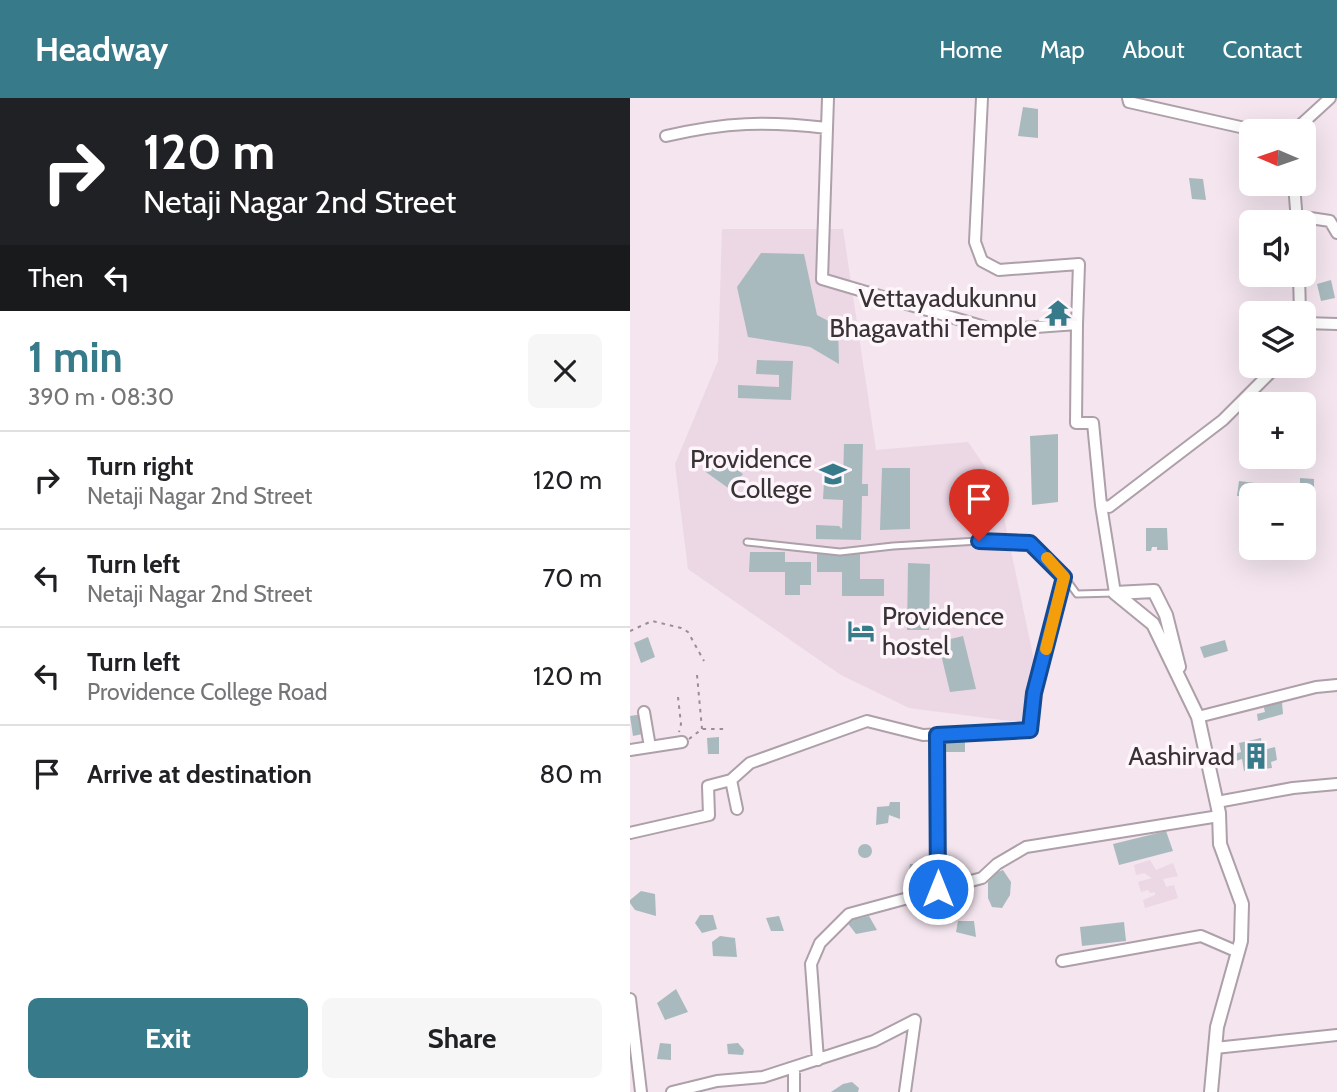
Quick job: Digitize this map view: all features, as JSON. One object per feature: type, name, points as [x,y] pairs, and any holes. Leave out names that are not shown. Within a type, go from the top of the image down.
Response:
[{"type":"street","points":[[828,98],[822,279],[995,330],[1077,324]]},
{"type":"street","points":[[982,98],[975,242],[982,261],[999,270],[1079,264],[1076,423],[1093,423],[1101,505],[1115,593],[1153,624],[1198,716],[1217,802],[1220,844],[1242,904],[1238,952],[1217,1027],[1211,1092]]},
{"type":"street","points":[[1128,98],[1129,102],[1239,127]]},
{"type":"street","points":[[1307,119],[1330,98]]},
{"type":"street","points":[[666,136],[713,125],[772,122],[827,128]]},
{"type":"street","points":[[1316,220],[1331,221],[1337,233]]},
{"type":"street","points":[[1316,323],[1337,324]]},
{"type":"street","points":[[1101,505],[1109,507],[1223,420],[1265,378]]},
{"type":"street","points":[[630,833],[709,815],[708,786],[731,780],[750,763],[867,721],[923,736],[1030,730],[1034,693],[1064,577]]},
{"type":"street","points":[[1115,593],[1154,591],[1166,615],[1184,688]]},
{"type":"street","points":[[1198,716],[1316,687],[1337,685]]},
{"type":"street","points":[[644,712],[650,747]]},
{"type":"street","points":[[937,735],[938,889]]},
{"type":"street","points":[[630,750],[676,743]]},
{"type":"street","points":[[731,780],[737,809]]},
{"type":"street","points":[[1217,802],[1293,788],[1337,784]]},
{"type":"street","points":[[818,1060],[811,964],[820,943],[849,914],[982,878],[997,864],[1026,847],[1219,816]]},
{"type":"street","points":[[1062,961],[1201,936],[1238,952]]},
{"type":"street","points":[[630,999],[641,1092]]},
{"type":"street","points":[[672,1092],[717,1081],[764,1077],[873,1041],[915,1020],[905,1092]]},
{"type":"street","points":[[1215,1048],[1337,1035]]},
{"type":"street","points":[[794,1067],[794,1092]]},
{"type":"lane","points":[[747,542],[840,552],[979,541],[1030,543],[1077,594],[1115,593]]},
{"type":"path","points":[[630,631],[652,621],[681,628],[688,632],[704,661]]},
{"type":"path","points":[[697,675],[702,729]]},
{"type":"path","points":[[676,743],[681,724],[678,696]]},
{"type":"path","points":[[676,743],[702,729],[728,729]]},
{"type":"shaded area","name":"Providence College","points":[[722,229],[843,229],[876,450],[968,442],[997,484],[1036,670],[1026,723],[909,708],[841,675],[688,569],[675,464],[718,361]]},
{"type":"shaded area","points":[[1150,860],[1156,870],[1173,863],[1178,876],[1163,879],[1166,887],[1174,885],[1178,898],[1145,908],[1143,900],[1155,895],[1155,892],[1141,892],[1138,882],[1152,878],[1144,873],[1136,875],[1134,865]]},
{"type":"building","points":[[1023,107],[1038,109],[1038,138],[1018,136]]},
{"type":"building","points":[[1189,178],[1203,179],[1206,200],[1192,199]]},
{"type":"building","points":[[761,253],[804,254],[817,315],[838,326],[839,364],[810,347],[748,337],[737,287]]},
{"type":"building","points":[[1331,280],[1335,298],[1321,301],[1317,284]]},
{"type":"building","name":"Vettayadukunnu Bhagavathi Temple","points":[[1052,305],[1064,306],[1064,321],[1052,321]]},
{"type":"building","points":[[757,360],[793,361],[791,400],[738,398],[738,385],[779,387],[779,375],[756,374]]},
{"type":"building","points":[[1058,434],[1058,502],[1032,505],[1030,436]]},
{"type":"building","points":[[844,444],[863,444],[862,484],[868,484],[868,496],[862,496],[861,540],[816,539],[816,525],[839,526],[842,529],[843,500],[823,499],[824,482],[843,482]]},
{"type":"building","points":[[716,453],[743,474],[731,490],[703,470]]},
{"type":"building","points":[[882,468],[910,468],[910,529],[880,530]]},
{"type":"building","points":[[1300,478],[1314,479],[1314,483],[1300,483]]},
{"type":"building","points":[[1239,481],[1255,483],[1239,483],[1237,496]]},
{"type":"building","points":[[1146,528],[1167,528],[1168,550],[1152,547],[1151,551],[1146,551]]},
{"type":"building","points":[[750,552],[785,552],[785,562],[811,562],[811,585],[800,585],[800,595],[785,595],[785,572],[749,572]]},
{"type":"building","points":[[817,554],[860,554],[860,579],[884,579],[884,596],[842,596],[842,572],[817,572]]},
{"type":"building","points":[[908,563],[930,564],[929,630],[907,630]]},
{"type":"building","points":[[963,636],[976,689],[950,692],[938,642]]},
{"type":"building","points":[[648,637],[655,657],[641,663],[634,643]]},
{"type":"building","points":[[1225,640],[1228,651],[1204,658],[1200,647]]},
{"type":"building","points":[[1278,700],[1279,703],[1282,702],[1283,714],[1258,721],[1257,714],[1265,712],[1263,704]]},
{"type":"building","points":[[643,714],[647,733],[633,736],[630,716]]},
{"type":"building","points":[[945,735],[965,735],[965,752],[945,752]]},
{"type":"building","points":[[719,737],[719,754],[708,754],[707,738]]},
{"type":"building","name":"Aashirvad","points":[[1261,738],[1262,746],[1267,745],[1267,749],[1275,747],[1277,760],[1271,762],[1272,768],[1244,771],[1242,759],[1236,761],[1234,754],[1241,752],[1239,743]]},
{"type":"building","points":[[890,802],[900,802],[900,819],[889,815],[888,823],[876,825],[877,807],[889,806]]},
{"type":"building","points":[[1166,831],[1173,851],[1119,865],[1113,844]]},
{"type":"building","points":[[862,844],[868,844],[872,851],[868,858],[862,858],[858,854],[858,848]]},
{"type":"building","points":[[910,864],[923,864],[923,876],[908,877]]},
{"type":"building","points":[[1003,870],[1011,882],[1010,895],[1002,908],[992,907],[988,898],[988,882],[995,873]]},
{"type":"building","points":[[641,891],[655,894],[656,916],[635,910],[630,903]]},
{"type":"building","points":[[700,915],[713,915],[717,929],[702,933],[695,923]]},
{"type":"building","points":[[779,916],[784,931],[771,931],[766,918]]},
{"type":"building","points":[[869,916],[877,930],[856,934],[846,921]]},
{"type":"building","points":[[958,921],[974,921],[976,937],[956,932]]},
{"type":"building","points":[[1124,922],[1126,941],[1082,946],[1080,927]]},
{"type":"building","points":[[720,936],[735,938],[737,957],[713,956],[712,942]]},
{"type":"building","points":[[676,989],[688,1012],[665,1020],[657,1003]]},
{"type":"building","points":[[660,1043],[671,1044],[671,1060],[657,1059]]},
{"type":"building","points":[[738,1043],[744,1050],[743,1055],[728,1054],[727,1044]]},
{"type":"building","points":[[852,1082],[859,1088],[858,1092],[831,1092],[843,1084]]},
{"type":"slow traffic","points":[[1046,649],[1064,577],[1047,558]]},
{"type":"place","name":"Vettayadukunnu Bhagavathi Temple","points":[[1058,313]]},
{"type":"place","name":"Providence College","points":[[833,474]]},
{"type":"place","name":"Providence hostel","points":[[861,631]]},
{"type":"place","name":"Aashirvad","points":[[1256,756]]},
{"type":"route","points":[[938,889],[937,735],[1030,730],[1034,693],[1064,577],[1058,568],[1030,543],[979,541]]}]
